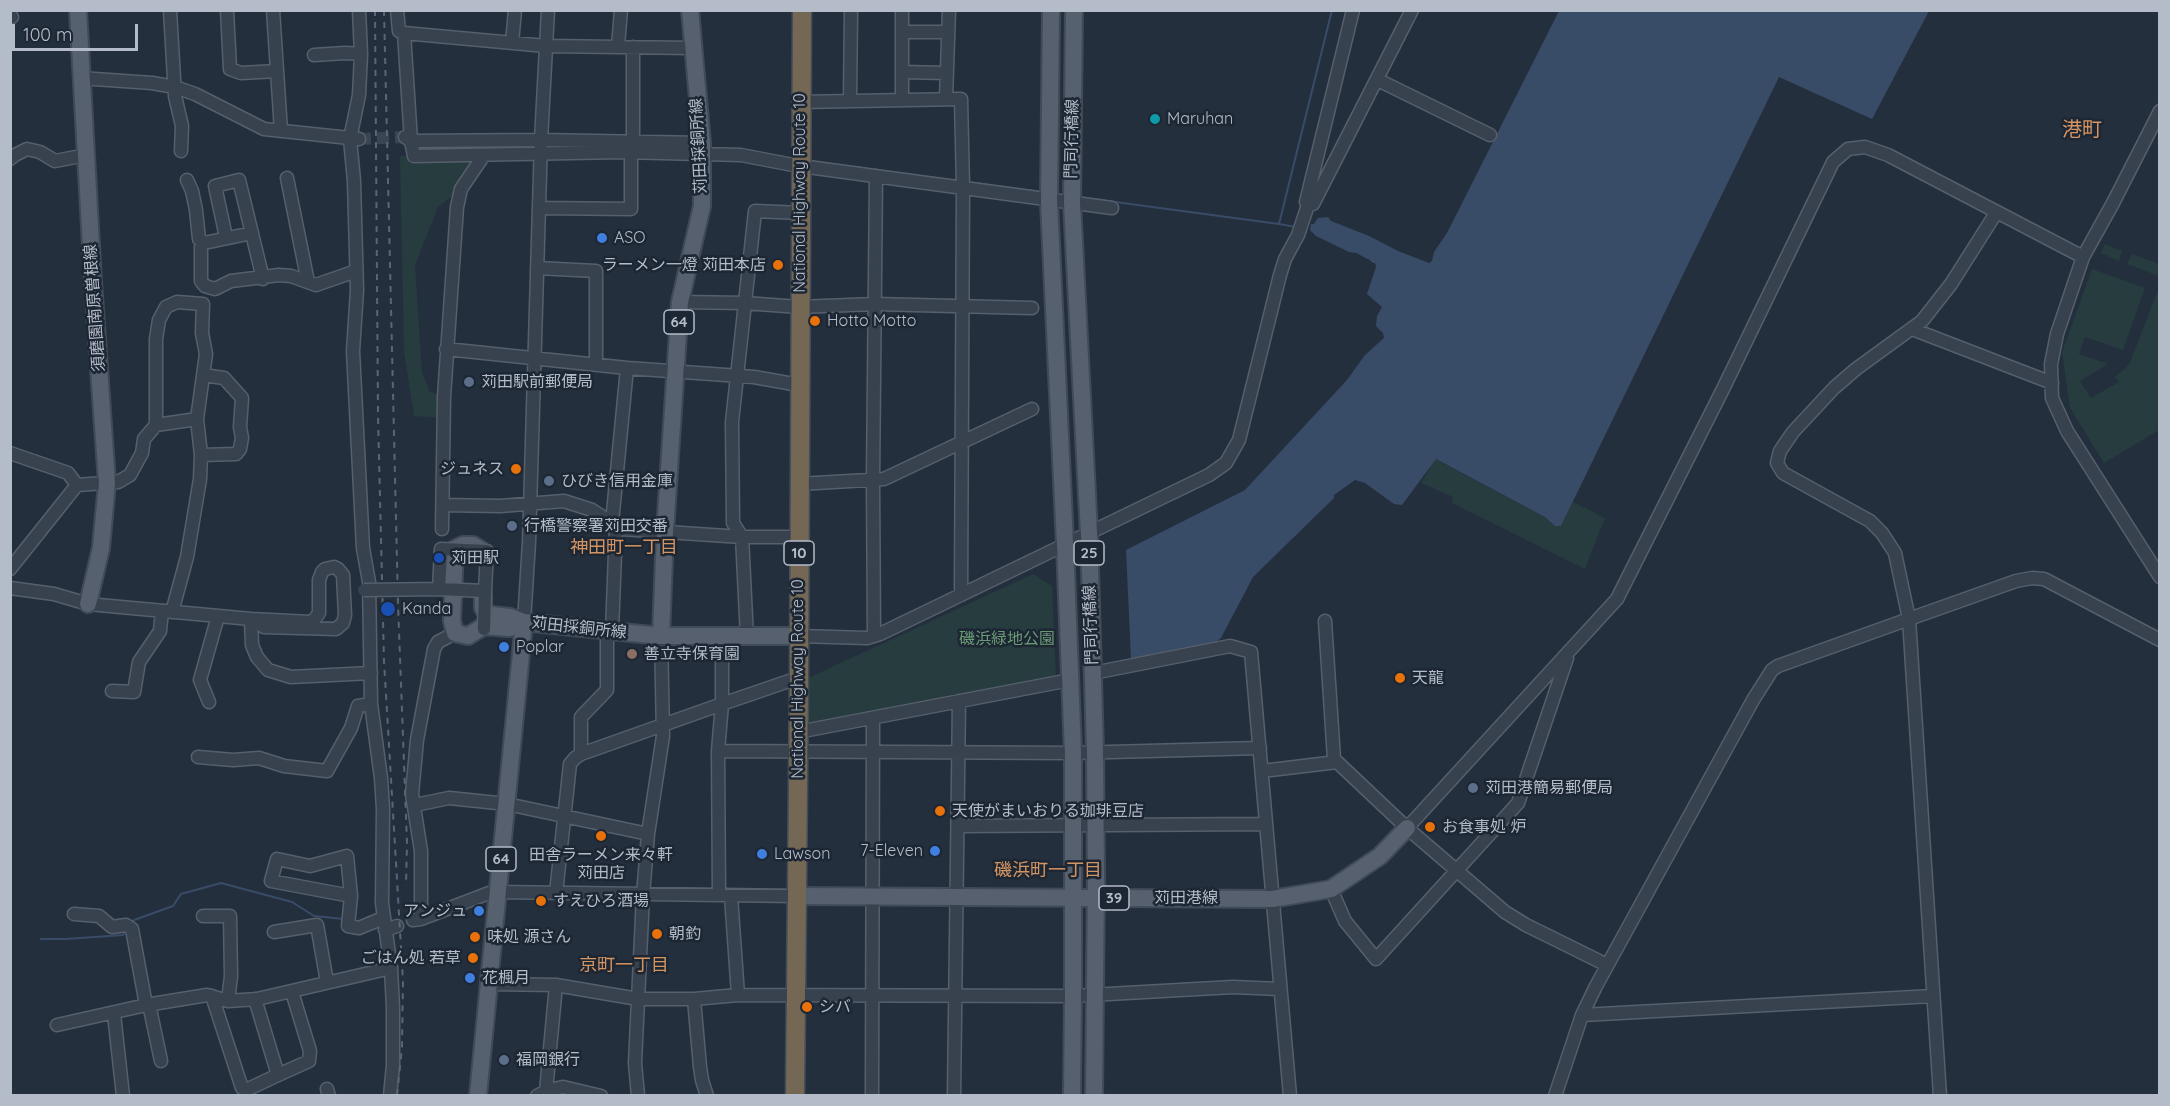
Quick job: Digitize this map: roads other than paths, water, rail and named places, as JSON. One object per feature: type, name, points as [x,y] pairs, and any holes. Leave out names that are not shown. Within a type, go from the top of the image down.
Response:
[{"type":"highway","name":"National Highway Route 10","points":[[794,10],[797,212],[792,995],[795,1095]]},
{"type":"highway","name":"National Highway Route 10","points":[[797,166],[802,10]]},
{"type":"highway","name":"National Highway Route 10","points":[[795,384],[799,484],[795,537]]},
{"type":"highway","name":"National Highway Route 10","points":[[793,751],[798,732],[794,681]]},
{"type":"highway","name":"National Highway Route 10","points":[[787,1095],[792,995]]},
{"type":"main road","name":"須磨園南原曽根線","points":[[78,10],[80,78],[107,483],[101,548],[88,604]]},
{"type":"main road","name":"苅田採銅所線","points":[[478,1095],[524,622],[661,636],[665,532],[680,302],[702,206],[702,149],[690,10]]},
{"type":"main road","name":"門司行橋線","points":[[1051,10],[1049,201],[1072,753],[1072,1095]]},
{"type":"main road","name":"門司行橋線","points":[[1074,10],[1072,203],[1089,533],[1095,752],[1094,1095]]},
{"type":"main road","points":[[463,544],[473,545],[483,552],[483,608],[486,612],[524,622],[509,628],[484,626],[468,636],[454,633],[452,627],[455,549],[463,544]]},
{"type":"main road","points":[[661,636],[794,637]]},
{"type":"main road","name":"苅田港線","points":[[792,896],[1272,899],[1331,889],[1380,856],[1407,828]]},
{"type":"street","points":[[170,10],[175,87],[182,126],[181,151]]},
{"type":"street","points":[[227,10],[230,69],[241,73],[277,71]]},
{"type":"street","points":[[273,10],[281,131]]},
{"type":"street","points":[[359,10],[361,54],[354,181],[356,271],[354,401],[363,548],[369,582],[371,704],[383,809],[384,924],[391,968],[393,1008],[393,1065],[390,1095]]},
{"type":"street","points":[[397,10],[399,31],[404,33],[546,46],[692,48]]},
{"type":"street","points":[[512,43],[515,10]]},
{"type":"street","points":[[524,622],[530,503],[541,140],[548,10]]},
{"type":"street","points":[[618,46],[621,10]]},
{"type":"street","points":[[850,101],[851,10]]},
{"type":"street","points":[[902,10],[902,100]]},
{"type":"street","points":[[946,99],[949,10]]},
{"type":"street","points":[[794,637],[867,638],[874,636],[1209,475],[1226,463],[1239,440],[1285,259],[1298,236],[1308,205],[1306,202],[1353,10]]},
{"type":"street","points":[[1308,205],[1313,204],[1413,10]]},
{"type":"street","points":[[902,32],[948,32]]},
{"type":"street","points":[[404,33],[407,139],[414,156],[541,154],[632,147]]},
{"type":"street","points":[[539,208],[631,209],[633,47]]},
{"type":"street","points":[[314,55],[361,54]]},
{"type":"street","points":[[902,72],[947,73]]},
{"type":"street","points":[[80,78],[152,83],[175,87],[195,94],[264,129],[355,139]]},
{"type":"street","points":[[1378,80],[1490,135]]},
{"type":"street","points":[[800,102],[961,99],[963,187],[961,595]]},
{"type":"street","points":[[2160,111],[2083,257],[2057,333],[2051,364],[2052,398],[2067,431],[2160,577]]},
{"type":"street","points":[[407,139],[541,140],[632,147],[702,149],[797,166],[1112,208]]},
{"type":"street","points":[[1407,828],[1617,599],[1724,387],[1833,162],[1848,149],[1865,147],[1888,155],[2083,257]]},
{"type":"street","points":[[10,159],[27,149],[40,152],[54,161],[86,155]]},
{"type":"street","points":[[442,529],[446,349],[457,207],[461,189],[484,154]]},
{"type":"street","points":[[874,636],[876,176]]},
{"type":"street","points":[[287,178],[308,282]]},
{"type":"street","points":[[187,180],[196,210],[199,239],[204,243]]},
{"type":"street","points":[[226,237],[215,186],[239,180],[263,279]]},
{"type":"street","points":[[747,637],[742,537],[734,523],[732,422],[755,211],[797,212]]},
{"type":"street","points":[[1940,1095],[1909,619],[1895,553],[1882,533],[1870,521],[1783,473],[1777,463],[1780,452],[1793,432],[1834,388],[1922,321],[1951,284],[1996,213]]},
{"type":"street","points":[[252,233],[204,243],[201,247],[201,281],[205,286],[215,290],[231,281],[263,279],[279,275],[291,276],[316,285],[356,271]]},
{"type":"street","points":[[537,268],[596,271],[596,365]]},
{"type":"street","points":[[10,569],[77,485],[118,482],[130,475],[142,453],[144,439],[156,425],[156,339],[159,320],[166,307],[177,302],[203,304],[202,333],[206,354],[197,419],[201,455],[193,529],[160,631],[140,662],[134,692],[112,691]]},
{"type":"street","points":[[680,302],[745,303],[796,307],[876,304],[1032,308]]},
{"type":"street","points":[[1912,329],[2052,383]]},
{"type":"street","points":[[446,349],[627,368],[736,376],[795,384]]},
{"type":"street","points":[[581,754],[581,717],[607,690],[614,525],[627,368]]},
{"type":"street","points":[[201,455],[236,454],[240,449],[242,438],[240,427],[242,398],[224,378],[203,375]]},
{"type":"street","points":[[799,484],[884,479],[1032,409]]},
{"type":"street","points":[[156,425],[197,419]]},
{"type":"street","points":[[10,453],[68,473],[77,485]]},
{"type":"street","points":[[443,505],[489,506],[556,500],[573,502],[592,510],[614,525],[665,532],[742,537],[795,537]]},
{"type":"street","points":[[439,589],[441,549],[487,551],[484,629]]},
{"type":"street","points":[[10,588],[54,594],[88,604],[310,622],[320,613],[319,580],[322,572],[334,567],[343,575],[345,615],[343,623],[336,629],[264,627],[252,619]]},
{"type":"street","points":[[1555,1095],[1582,1015],[1607,965],[1753,700],[1772,670],[2016,581],[2032,578],[2044,579],[2160,640]]},
{"type":"street","points":[[364,590],[485,591]]},
{"type":"street","points":[[209,702],[200,680],[218,616]]},
{"type":"street","points":[[252,619],[252,645],[256,657],[268,670],[291,677],[371,673]]},
{"type":"street","points":[[1325,621],[1336,762],[1456,871],[1515,918],[1607,965]]},
{"type":"street","points":[[454,633],[438,642],[434,650],[417,740],[412,794],[422,851],[417,920],[497,892],[792,896]]},
{"type":"street","points":[[638,1095],[635,1063],[643,894],[648,834],[663,736],[661,636]]},
{"type":"street","points":[[722,637],[722,704],[718,751],[725,896],[738,995]]},
{"type":"street","points":[[1093,673],[1230,646],[1251,652],[1290,1095]]},
{"type":"street","points":[[1331,889],[1345,921],[1376,959],[1518,803],[1569,651]]},
{"type":"street","points":[[798,732],[1070,680]]},
{"type":"street","points":[[556,894],[570,764],[575,758],[722,704],[794,681]]},
{"type":"street","points":[[954,1095],[959,701]]},
{"type":"street","points":[[198,757],[233,760],[259,758],[284,766],[327,771],[351,728],[358,706],[371,704]]},
{"type":"street","points":[[872,1095],[873,718]]},
{"type":"street","points":[[718,751],[1072,753],[1260,748]]},
{"type":"street","points":[[1262,771],[1336,762]]},
{"type":"street","points":[[415,805],[449,798],[507,804],[648,834]]},
{"type":"street","points":[[958,826],[1266,824]]},
{"type":"street","points":[[351,896],[271,881],[277,859],[310,866],[347,856],[351,896],[348,926],[359,928],[384,924],[397,926]]},
{"type":"street","points":[[74,914],[99,916],[112,927],[126,925],[132,929],[161,1061]]},
{"type":"street","points":[[203,916],[230,916],[231,976],[228,1001]]},
{"type":"street","points":[[274,932],[317,925],[327,982]]},
{"type":"street","points":[[57,1025],[147,1005],[207,995],[228,1001],[255,999],[391,968]]},
{"type":"street","points":[[489,984],[556,986],[638,999],[694,999],[738,995],[1073,996],[1233,987],[1280,989]]},
{"type":"street","points":[[556,986],[541,1093],[570,1088],[601,1095]]},
{"type":"street","points":[[212,996],[242,1089],[246,1090],[309,1061],[310,1051],[292,992]]},
{"type":"street","points":[[1582,1015],[1933,996]]},
{"type":"street","points":[[255,999],[278,1075]]},
{"type":"street","points":[[694,999],[699,1066],[707,1095]]},
{"type":"street","points":[[114,1014],[123,1095]]},
{"type":"water","points":[[1559,11],[1929,11],[1872,119],[1779,77],[1561,526],[1555,526],[1545,517],[1436,459],[1402,505],[1394,504],[1365,483],[1355,480],[1334,495],[1334,498],[1253,577],[1221,638],[1213,644],[1131,659],[1126,550],[1245,490],[1347,380],[1365,355],[1384,338],[1383,333],[1376,326],[1377,316],[1382,307],[1367,294],[1376,267],[1375,263],[1363,254],[1349,252],[1316,236],[1310,230],[1311,224],[1314,224],[1318,218],[1328,217],[1331,221],[1369,236],[1398,251],[1429,263],[1432,261],[1434,252],[1447,233]]},
{"type":"waterway","points":[[1078,197],[1279,224],[1332,10]]},
{"type":"waterway","points":[[451,147],[535,147]]},
{"type":"waterway","points":[[544,147],[568,147]]},
{"type":"waterway","points":[[810,161],[959,181]]},
{"type":"waterway","points":[[968,182],[1042,192]]},
{"type":"waterway","points":[[1279,224],[1296,227]]},
{"type":"waterway","points":[[1357,252],[1368,258]]},
{"type":"waterway","points":[[131,924],[134,920],[173,906],[181,894],[221,883],[292,902],[314,916],[344,919]]},
{"type":"waterway","points":[[41,939],[123,935],[126,931]]},
{"type":"tunnel","points":[[359,139],[404,137]]},
{"type":"railway","points":[[375,10],[378,416],[384,661],[403,981],[402,1047],[397,1096]]},
{"type":"railway","points":[[384,10],[398,604],[407,843],[406,886]]},
{"type":"place","name":"Maruhan","points":[[1155,119]]},
{"type":"place","name":"ASO","points":[[602,238]]},
{"type":"place","name":"ラーメン一燈 苅田本店","points":[[778,265]]},
{"type":"place","name":"Hotto Motto","points":[[815,321]]},
{"type":"place","name":"苅田駅前郵便局","points":[[469,382]]},
{"type":"place","name":"ジュネス","points":[[516,469]]},
{"type":"place","name":"ひびき信用金庫","points":[[549,481]]},
{"type":"place","name":"行橋警察署苅田交番","points":[[512,526]]},
{"type":"place","name":"苅田駅","points":[[439,558]]},
{"type":"place","name":"Kanda","points":[[388,609]]},
{"type":"place","name":"Poplar","points":[[504,647]]},
{"type":"place","name":"善立寺保育園","points":[[632,654]]},
{"type":"place","name":"天龍","points":[[1400,678]]},
{"type":"place","name":"苅田港簡易郵便局","points":[[1473,788]]},
{"type":"place","name":"天使がまいおりる珈琲豆店","points":[[940,811]]},
{"type":"place","name":"お食事処 炉","points":[[1430,827]]},
{"type":"place","name":"田舎ラーメン来々軒 苅田店","points":[[601,836]]},
{"type":"place","name":"7-Eleven","points":[[935,851]]},
{"type":"place","name":"Lawson","points":[[762,854]]},
{"type":"place","name":"すえひろ酒場","points":[[541,901]]},
{"type":"place","name":"アンジュ","points":[[479,911]]},
{"type":"place","name":"朝釣","points":[[657,934]]},
{"type":"place","name":"味処 源さん","points":[[475,937]]},
{"type":"place","name":"ごはん処 若草","points":[[473,958]]},
{"type":"place","name":"花楓月","points":[[470,978]]},
{"type":"place","name":"シバ","points":[[807,1007]]},
{"type":"place","name":"福岡銀行","points":[[504,1060]]},
{"type":"district","name":"港町","points":[[2082,130]]},
{"type":"district","name":"神田町一丁目","points":[[624,548]]},
{"type":"district","name":"磯浜町一丁目","points":[[1048,871]]},
{"type":"district","name":"京町一丁目","points":[[624,966]]},
{"type":"park label","name":"磯浜緑地公園","points":[[1007,639]]}]
